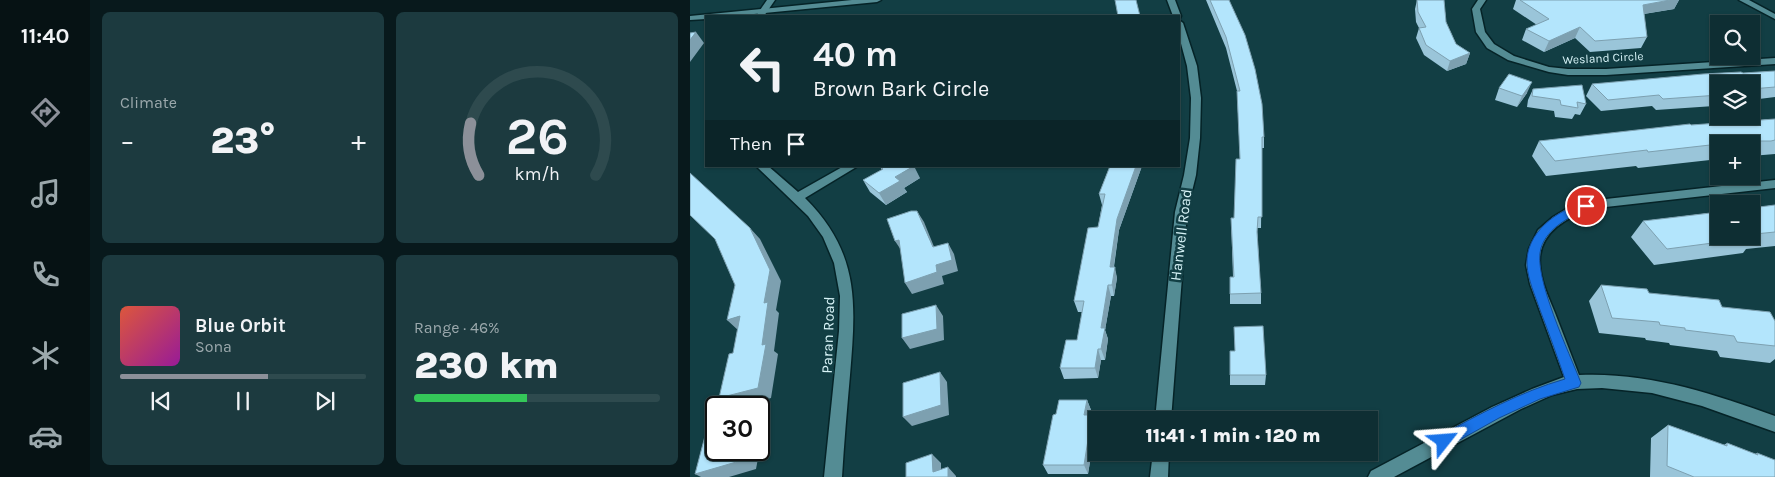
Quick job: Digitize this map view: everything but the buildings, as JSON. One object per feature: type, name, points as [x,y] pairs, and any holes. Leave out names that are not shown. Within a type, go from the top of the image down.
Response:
[{"type":"street","points":[[762,14],[771,0]]},
{"type":"street","points":[[736,15],[762,14],[877,0]]},
{"type":"street","points":[[1171,0],[1176,15]]},
{"type":"street","name":"Wesland Circle","points":[[1482,0],[1476,9],[1482,37],[1492,48],[1506,56],[1541,70],[1566,74],[1775,61]]},
{"type":"street","points":[[1743,0],[1775,18]]},
{"type":"street","points":[[690,18],[705,17]]},
{"type":"street","name":"Hanwell Road","points":[[1164,411],[1181,212],[1190,175],[1195,138],[1196,98],[1192,66],[1180,26]]},
{"type":"street","name":"Paran Road","points":[[762,167],[798,197],[821,224],[835,246],[844,272],[848,304],[833,477]]},
{"type":"street","points":[[798,197],[851,167]]},
{"type":"street","points":[[1574,383],[1537,284],[1533,265],[1534,249],[1542,233],[1557,220],[1575,209],[1596,204],[1775,184]]},
{"type":"street","points":[[1377,477],[1494,414],[1537,394],[1574,383],[1612,380],[1648,385],[1692,394],[1775,424]]},
{"type":"street","points":[[1158,477],[1160,461]]},
{"type":"route","points":[[1444,441],[1494,414],[1537,394],[1574,383],[1537,284],[1533,265],[1534,249],[1542,233],[1557,220],[1575,209],[1586,206]]}]
